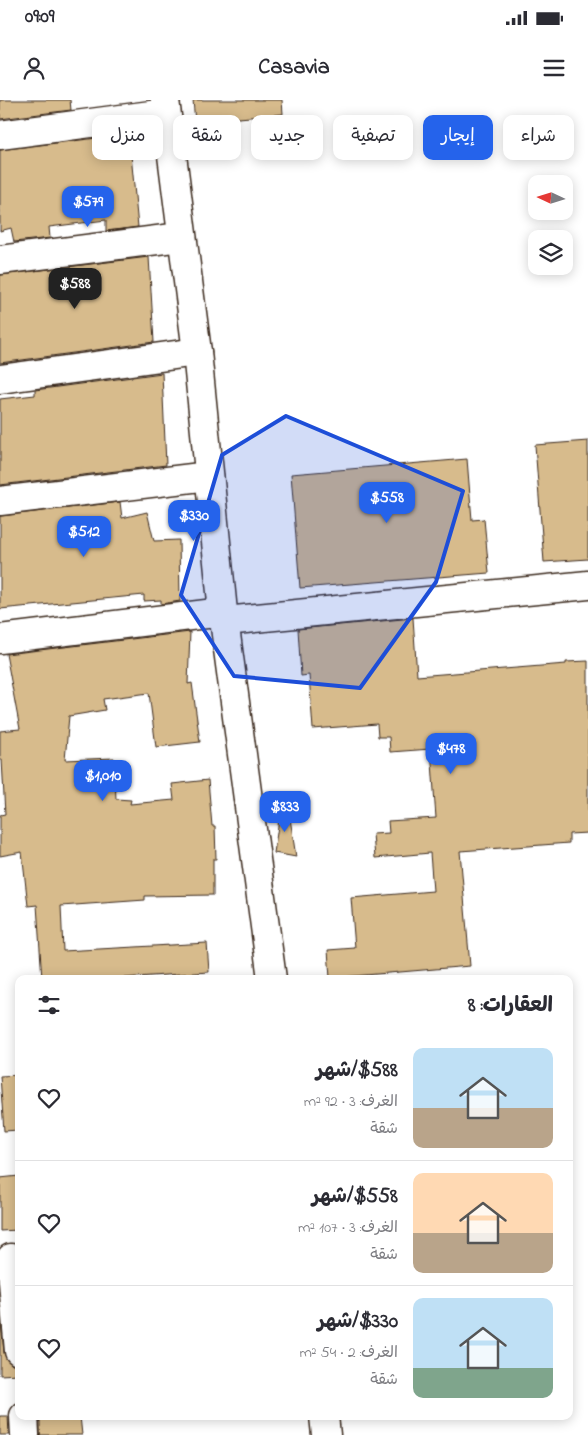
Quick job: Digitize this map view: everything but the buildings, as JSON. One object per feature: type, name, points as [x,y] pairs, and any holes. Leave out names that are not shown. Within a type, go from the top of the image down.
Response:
[{"type":"street","points":[[0,135],[166,106],[197,352],[224,617],[271,975]]},
{"type":"street","points":[[0,260],[181,237]]},
{"type":"street","points":[[0,379],[197,352]]},
{"type":"street","points":[[0,501],[209,476]]},
{"type":"street","points":[[0,639],[588,584]]},
{"type":"street","points":[[10,1258],[15,1310]]},
{"type":"street","points":[[24,1420],[25,1435]]},
{"type":"street","points":[[324,1420],[326,1435]]},
{"type":"highlighted area","points":[[286,416],[463,491],[436,582],[360,688],[234,676],[181,595],[222,455]]}]
